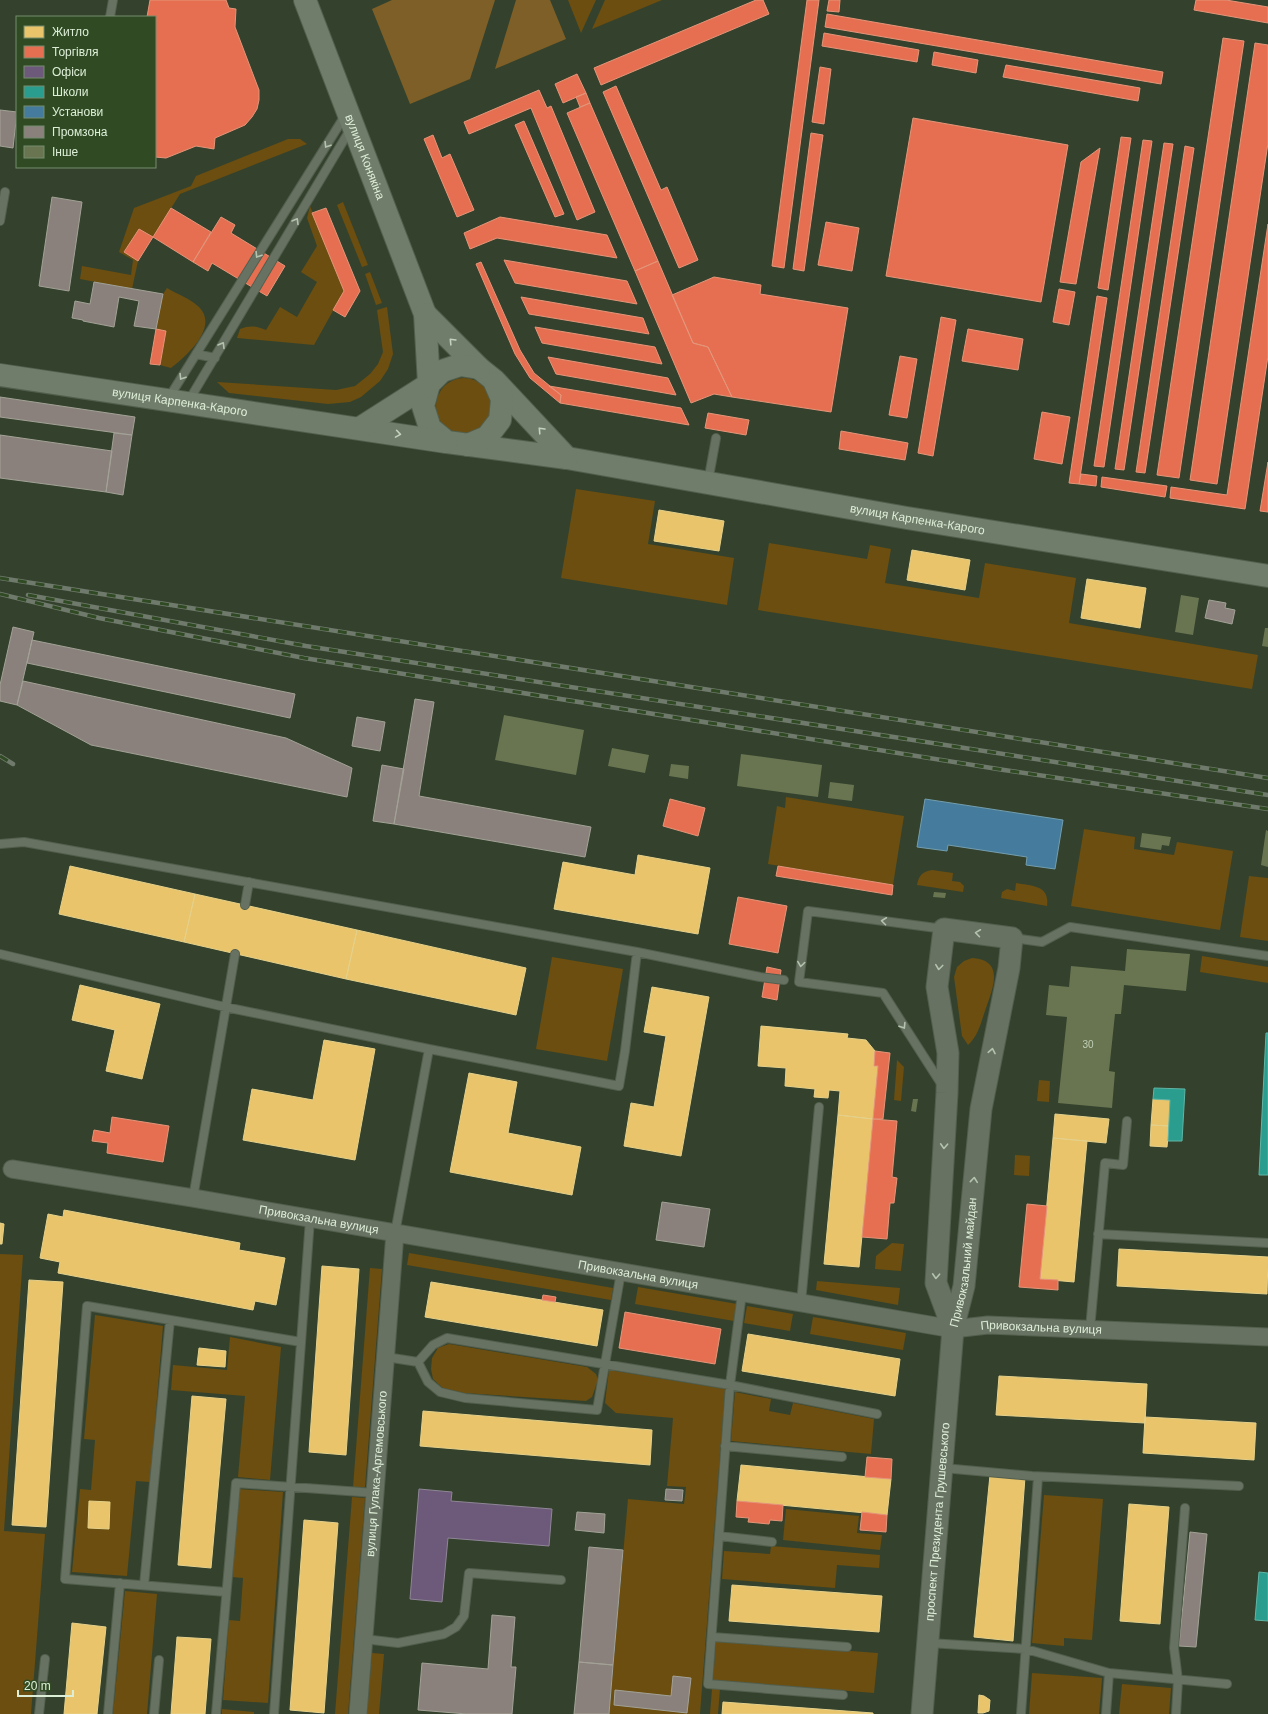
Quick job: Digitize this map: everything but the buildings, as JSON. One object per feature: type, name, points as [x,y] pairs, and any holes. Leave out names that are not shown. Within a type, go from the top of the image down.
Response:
[{"type":"main road","name":"вулиця Конякіна","points":[[305,0],[425,314]]},
{"type":"main road","points":[[425,314],[486,374],[567,458]]},
{"type":"main road","points":[[360,428],[429,384],[442,371],[460,365],[486,374],[502,399],[500,420],[487,437],[458,444],[430,428],[423,406],[429,384],[425,314]]},
{"type":"main road","name":"вулиця Карпенка-Карого","points":[[0,375],[360,428],[458,444],[567,458],[1046,541],[1268,576]]},
{"type":"street","points":[[944,929],[1012,938]]},
{"type":"street","name":"Привокзальний майдан","points":[[944,929],[937,987],[948,1053],[936,1283],[953,1329]]},
{"type":"street","name":"Привокзальний майдан","points":[[953,1329],[964,1286],[981,1109],[1009,968],[1012,938]]},
{"type":"street","name":"Привокзальна вулиця","points":[[12,1169],[193,1198],[953,1329],[988,1325],[1268,1336]]},
{"type":"street","name":"вулиця Гулака-Артемовського","points":[[358,1714],[395,1233]]},
{"type":"street","name":"проспект Президента Грушевського","points":[[922,1714],[953,1329]]},
{"type":"lane","points":[[110,16],[113,0]]},
{"type":"lane","points":[[178,401],[196,354],[350,119]]},
{"type":"lane","points":[[178,401],[215,358],[350,119]]},
{"type":"lane","points":[[0,221],[5,192]]},
{"type":"lane","points":[[196,354],[215,358]]},
{"type":"lane","points":[[708,483],[716,438]]},
{"type":"lane","points":[[0,844],[24,842],[637,952],[760,977],[784,980]]},
{"type":"lane","points":[[245,905],[249,882]]},
{"type":"lane","points":[[944,929],[808,911],[799,982],[883,993],[947,1093]]},
{"type":"lane","points":[[1012,938],[1042,942],[1070,928],[1268,956]]},
{"type":"lane","points":[[0,954],[225,1008],[619,1086],[625,1051],[637,952]]},
{"type":"lane","points":[[193,1198],[235,954]]},
{"type":"lane","points":[[395,1233],[429,1049]]},
{"type":"lane","points":[[801,1303],[819,1107]]},
{"type":"lane","points":[[1090,1330],[1105,1163],[1123,1165],[1127,1121]]},
{"type":"lane","points":[[274,1714],[310,1219]]},
{"type":"lane","points":[[1098,1234],[1268,1243]]},
{"type":"lane","points":[[418,1362],[428,1382],[440,1392],[465,1398],[597,1410],[621,1272]]},
{"type":"lane","points":[[742,1293],[730,1385],[708,1684],[843,1695]]},
{"type":"lane","points":[[226,1592],[65,1579],[88,1306],[301,1342]]},
{"type":"lane","points":[[144,1585],[170,1320]]},
{"type":"lane","points":[[418,1362],[433,1345],[446,1338],[730,1385],[877,1414]]},
{"type":"lane","points":[[386,1357],[418,1362]]},
{"type":"lane","points":[[726,1446],[842,1457]]},
{"type":"lane","points":[[942,1468],[1038,1477],[1239,1486]]},
{"type":"lane","points":[[1022,1714],[1038,1477]]},
{"type":"lane","points":[[216,1714],[236,1483],[375,1493]]},
{"type":"lane","points":[[1176,1714],[1178,1680],[1174,1648],[1185,1508]]},
{"type":"lane","points":[[719,1536],[772,1542]]},
{"type":"lane","points":[[364,1639],[398,1643],[444,1634],[456,1627],[464,1616],[469,1573],[562,1580]]},
{"type":"lane","points":[[108,1714],[120,1583]]},
{"type":"lane","points":[[712,1637],[847,1647]]},
{"type":"lane","points":[[928,1643],[1026,1649],[1109,1673],[1227,1684]]},
{"type":"lane","points":[[39,1714],[45,1659]]},
{"type":"lane","points":[[154,1714],[159,1660]]},
{"type":"lane","points":[[1106,1714],[1109,1673]]},
{"type":"shaded area","points":[[392,0],[495,0],[470,79],[410,104],[372,9]]},
{"type":"shaded area","points":[[516,0],[550,0],[566,39],[495,69]]},
{"type":"shaded area","points":[[568,0],[596,0],[581,33]]},
{"type":"shaded area","points":[[605,0],[662,0],[592,29]]},
{"type":"shaded area","points":[[288,139],[300,139],[307,144],[180,194],[153,237],[139,229],[124,252],[138,261],[132,289],[80,279],[82,266],[131,275],[133,260],[119,252],[134,208],[191,186],[196,176]]},
{"type":"shaded area","points":[[343,202],[368,265],[362,267],[337,205]]},
{"type":"shaded area","points":[[310,206],[344,291],[314,345],[237,338],[240,329],[247,327],[253,326],[266,330],[280,307],[297,317],[317,282],[301,272],[317,246],[307,218]]},
{"type":"shaded area","points":[[370,272],[382,303],[376,305],[365,274]]},
{"type":"shaded area","points":[[167,288],[196,304],[204,315],[205,323],[203,332],[192,349],[171,368],[160,365],[166,331],[156,329],[163,294]]},
{"type":"shaded area","points":[[387,307],[393,354],[388,369],[380,381],[361,397],[350,402],[328,404],[229,393],[217,382],[336,390],[355,386],[370,374],[378,364],[383,352],[377,310]]},
{"type":"shaded area","points":[[459,378],[469,378],[484,386],[490,395],[492,406],[490,417],[484,426],[469,434],[459,434],[448,429],[441,422],[436,411],[436,401],[441,390],[448,383]]},
{"type":"shaded area","points":[[576,489],[655,501],[648,544],[734,558],[727,605],[561,578]]},
{"type":"shaded area","points":[[769,543],[867,559],[870,545],[891,549],[885,583],[979,598],[985,563],[1076,578],[1069,623],[1258,655],[1252,689],[758,610]]},
{"type":"shaded area","points":[[786,797],[904,816],[893,885],[768,864],[777,806],[785,808]]},
{"type":"shaded area","points":[[1084,829],[1135,837],[1134,849],[1174,855],[1177,842],[1233,851],[1220,930],[1071,906]]},
{"type":"shaded area","points":[[932,870],[953,873],[952,881],[960,882],[964,886],[963,892],[917,885],[922,874]]},
{"type":"shaded area","points":[[1249,876],[1268,878],[1268,941],[1240,937]]},
{"type":"shaded area","points":[[1016,883],[1034,886],[1043,890],[1046,894],[1047,906],[1001,898],[1002,892],[1007,889],[1015,891]]},
{"type":"shaded area","points":[[1202,956],[1268,967],[1268,983],[1200,972]]},
{"type":"shaded area","points":[[552,957],[623,969],[607,1061],[536,1049]]},
{"type":"shaded area","points":[[972,958],[982,960],[989,964],[993,969],[994,976],[991,992],[979,1028],[975,1037],[968,1045],[962,1036],[954,977],[957,967],[964,961]]},
{"type":"shaded area","points":[[897,1060],[904,1067],[901,1101],[894,1100]]},
{"type":"shaded area","points":[[1039,1080],[1050,1081],[1049,1102],[1037,1101]]},
{"type":"shaded area","points":[[1015,1155],[1030,1156],[1029,1176],[1014,1175]]},
{"type":"shaded area","points":[[892,1243],[904,1244],[901,1271],[875,1269],[876,1256]]},
{"type":"shaded area","points":[[409,1253],[613,1288],[611,1300],[407,1265]]},
{"type":"shaded area","points":[[0,1254],[23,1255],[4,1531],[45,1534],[31,1714],[0,1714]]},
{"type":"shaded area","points":[[370,1268],[382,1269],[365,1487],[353,1487]]},
{"type":"shaded area","points":[[817,1281],[900,1288],[898,1305],[816,1290]]},
{"type":"shaded area","points":[[638,1287],[737,1304],[734,1321],[635,1304]]},
{"type":"shaded area","points":[[747,1306],[793,1314],[790,1331],[744,1323]]},
{"type":"shaded area","points":[[95,1315],[163,1326],[150,1482],[136,1481],[127,1576],[72,1572],[80,1489],[91,1490],[95,1440],[84,1439]]},
{"type":"shaded area","points":[[813,1317],[906,1333],[903,1350],[810,1334]]},
{"type":"shaded area","points":[[230,1337],[281,1347],[270,1480],[238,1477],[245,1396],[171,1390],[173,1365],[227,1370]]},
{"type":"shaded area","points":[[449,1344],[587,1367],[596,1374],[598,1380],[592,1397],[586,1401],[464,1393],[443,1388],[433,1379],[431,1369],[432,1358],[438,1348]]},
{"type":"shaded area","points":[[609,1370],[725,1389],[700,1714],[609,1714],[628,1499],[684,1504],[686,1487],[667,1486],[673,1418],[616,1413],[605,1403]]},
{"type":"shaded area","points":[[735,1392],[771,1399],[769,1411],[790,1415],[793,1403],[874,1419],[871,1454],[731,1441]]},
{"type":"shaded area","points":[[238,1489],[283,1492],[268,1703],[223,1700],[229,1620],[240,1621],[243,1578],[232,1577]]},
{"type":"shaded area","points":[[1044,1495],[1103,1499],[1092,1640],[1064,1638],[1064,1646],[1032,1643]]},
{"type":"shaded area","points":[[352,1497],[365,1498],[348,1714],[335,1714]]},
{"type":"shaded area","points":[[786,1509],[859,1516],[857,1533],[882,1535],[880,1550],[783,1540]]},
{"type":"shaded area","points":[[771,1546],[880,1555],[879,1568],[837,1565],[835,1588],[722,1579],[724,1551],[770,1554]]},
{"type":"shaded area","points":[[125,1591],[157,1594],[147,1714],[113,1714]]},
{"type":"shaded area","points":[[716,1641],[878,1653],[874,1693],[713,1680]]},
{"type":"shaded area","points":[[372,1653],[384,1654],[379,1714],[367,1714]]},
{"type":"shaded area","points":[[1032,1673],[1102,1678],[1099,1714],[1029,1714]]},
{"type":"shaded area","points":[[1122,1684],[1171,1688],[1169,1714],[1119,1714]]},
{"type":"shaded area","points":[[712,1689],[720,1689],[718,1714],[710,1714]]},
{"type":"shaded area","points":[[222,1709],[254,1712],[254,1714],[222,1714]]},
{"type":"railway","points":[[0,578],[1268,778]]},
{"type":"railway","points":[[0,594],[99,618],[304,658],[1004,770],[1268,809]]},
{"type":"railway","points":[[28,595],[306,646],[1268,795]]},
{"type":"railway","points":[[0,756],[13,764]]}]
